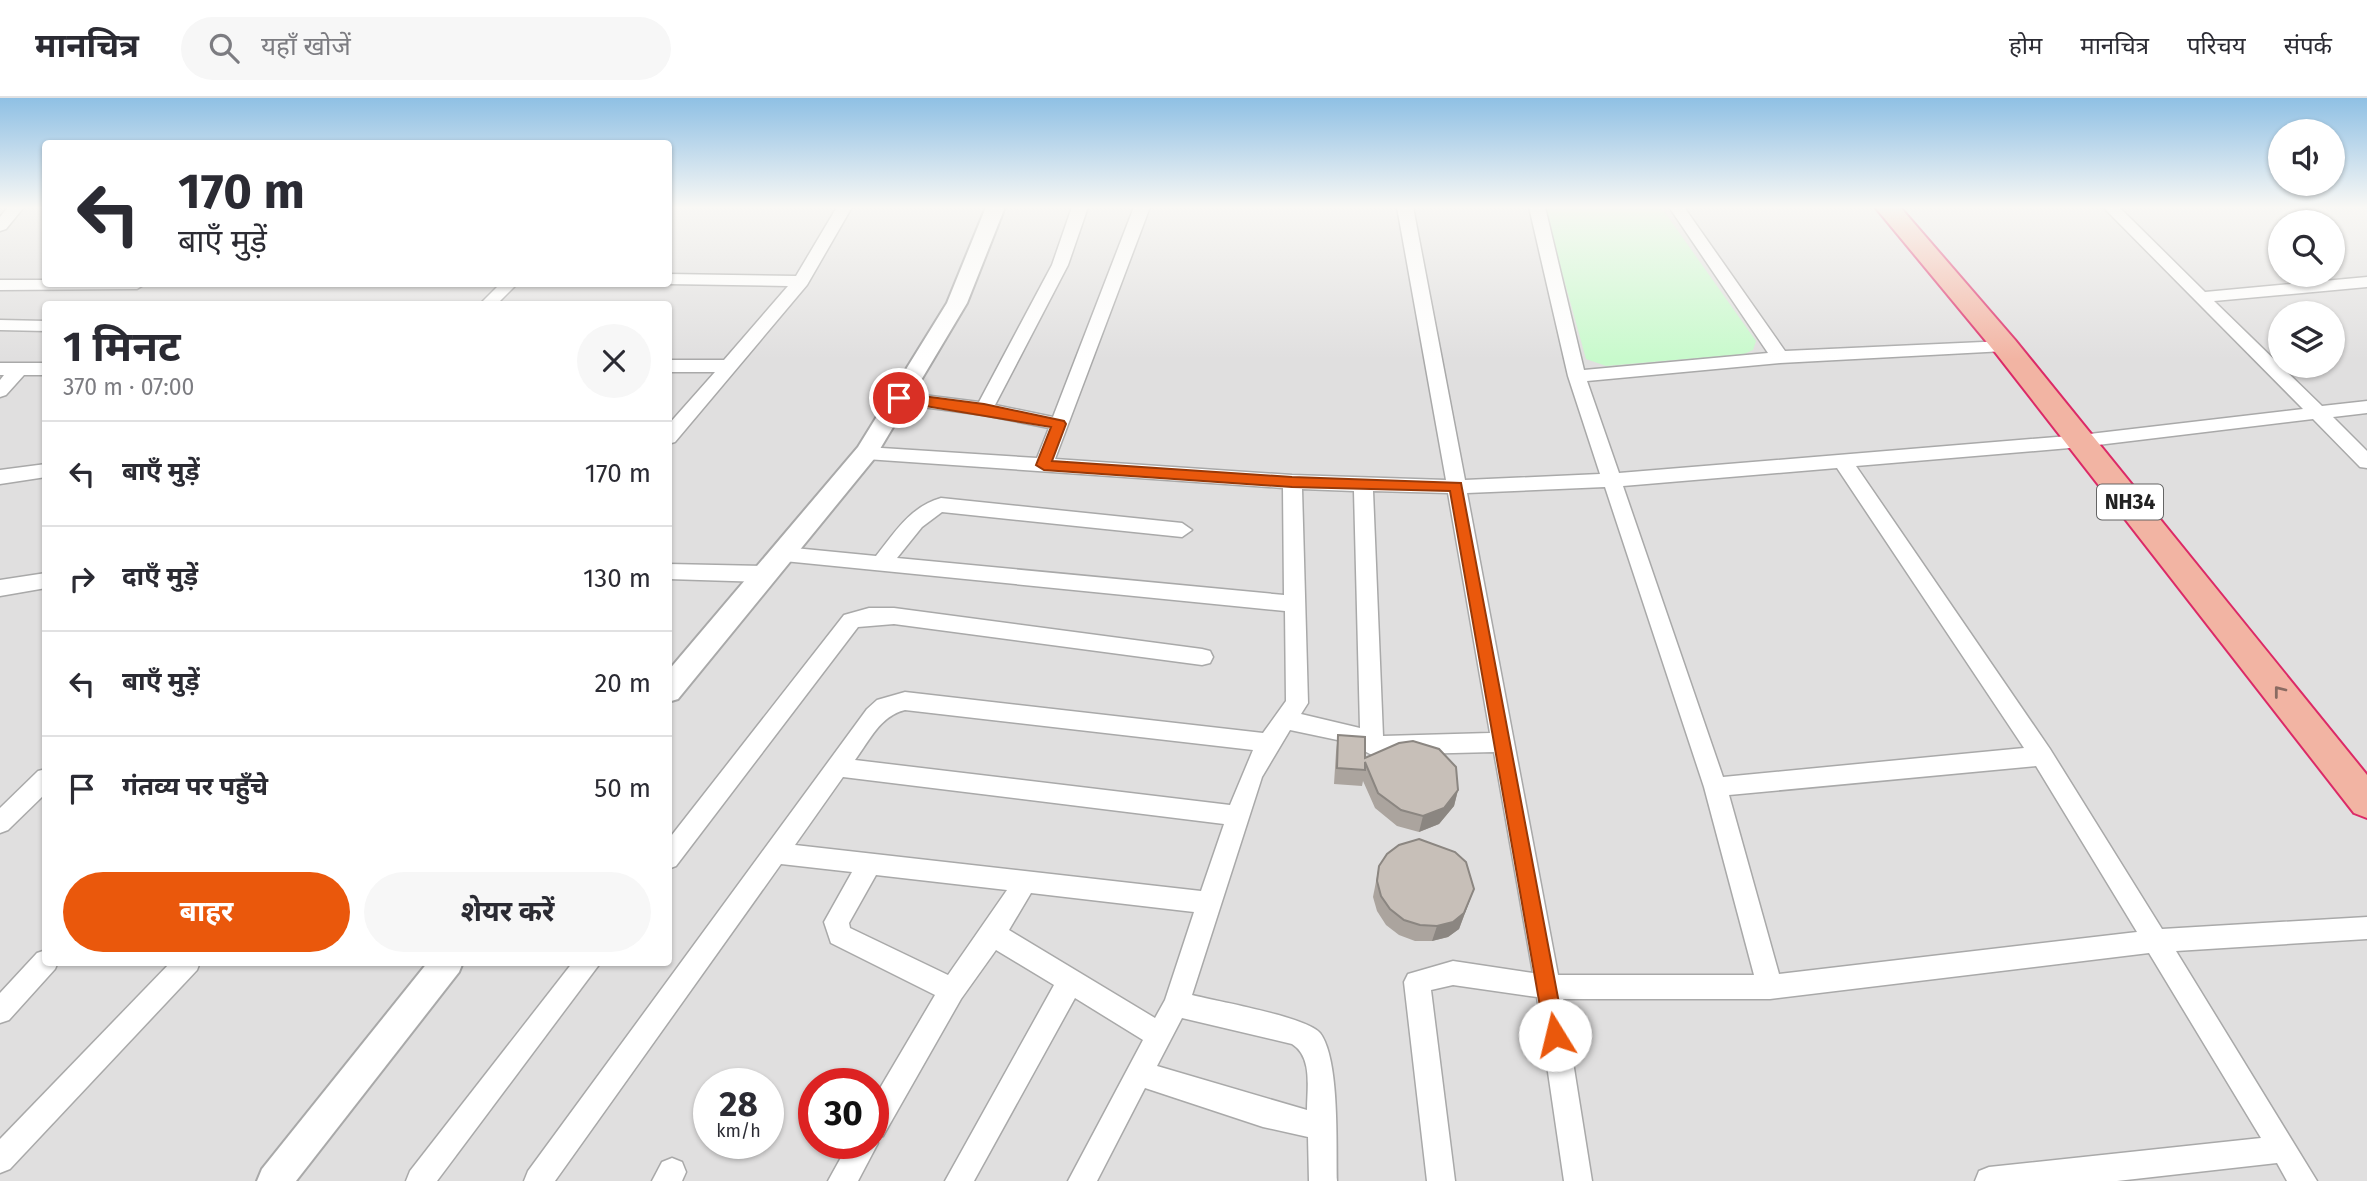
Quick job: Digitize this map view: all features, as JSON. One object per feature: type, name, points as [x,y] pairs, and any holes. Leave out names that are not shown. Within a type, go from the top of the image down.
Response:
[{"type":"highway","name":"NH34","points":[[1930,258],[2005,346],[2095,440],[2367,802]]},
{"type":"highway","name":"NH34","points":[[1950,258],[2095,440],[2367,770]]},
{"type":"street","points":[[672,433],[801,281],[815,258]]},
{"type":"street","points":[[672,686],[866,453],[957,303],[975,258]]},
{"type":"street","points":[[984,409],[1063,258]]},
{"type":"street","points":[[1044,465],[1123,258]]},
{"type":"street","points":[[1414,258],[1548,987],[1578,1181]]},
{"type":"street","points":[[1549,258],[1577,376],[1715,787],[1770,987]]},
{"type":"street","points":[[1711,258],[1780,357]]},
{"type":"street","points":[[2161,258],[2367,462]]},
{"type":"street","points":[[672,279],[801,281]]},
{"type":"street","points":[[2201,297],[2367,282]]},
{"type":"street","points":[[0,285],[42,285]]},
{"type":"street","points":[[491,301],[506,287]]},
{"type":"street","points":[[0,325],[42,326]]},
{"type":"street","points":[[1577,376],[1780,357],[2005,346]]},
{"type":"street","points":[[672,366],[729,366]]},
{"type":"street","points":[[0,369],[42,369]]},
{"type":"street","points":[[0,391],[19,369]]},
{"type":"street","points":[[899,398],[984,409],[1059,424]]},
{"type":"street","points":[[866,453],[1292,482],[1456,486],[1612,480],[2095,440],[2367,407]]},
{"type":"street","points":[[1842,460],[2042,756],[2303,1181]]},
{"type":"street","points":[[0,477],[42,471]]},
{"type":"street","points":[[1082,1181],[1176,1004],[1251,776],[1268,743],[1297,703],[1292,482]]},
{"type":"street","points":[[1363,484],[1372,746]]},
{"type":"street","points":[[881,565],[916,522],[931,508],[941,505],[1182,530]]},
{"type":"street","points":[[784,554],[1296,604]]},
{"type":"street","points":[[672,571],[765,574]]},
{"type":"street","points":[[0,588],[42,581]]},
{"type":"street","points":[[672,854],[852,621],[864,615],[878,613],[921,621],[1202,657]]},
{"type":"street","points":[[538,1181],[778,853],[875,715],[885,706],[905,701],[1268,743]]},
{"type":"street","points":[[1287,720],[1352,734],[1372,746],[1503,742]]},
{"type":"street","points":[[1715,787],[2042,756]]},
{"type":"street","points":[[838,767],[1238,816]]},
{"type":"street","points":[[0,823],[42,782]]},
{"type":"street","points":[[778,853],[1209,903]]},
{"type":"street","points":[[871,862],[836,922],[840,935],[952,990]]},
{"type":"street","points":[[889,1098],[952,990],[993,934],[1025,882]]},
{"type":"street","points":[[1441,1181],[1417,982],[1453,972],[1548,987],[1770,987],[2158,941],[2367,928]]},
{"type":"street","points":[[993,934],[1159,1035]]},
{"type":"street","points":[[0,1011],[42,965]]},
{"type":"street","points":[[0,1158],[184,966]]},
{"type":"street","points":[[274,1181],[445,966]]},
{"type":"street","points":[[421,1181],[586,966]]},
{"type":"street","points":[[959,1181],[1070,981]]},
{"type":"street","points":[[1176,1004],[1297,1033],[1310,1041],[1319,1060],[1323,1181]]},
{"type":"street","points":[[1138,1073],[1263,1113],[1321,1127]]},
{"type":"street","points":[[1989,1181],[2283,1149]]},
{"type":"street","points":[[843,1181],[855,1159]]},
{"type":"shaded area","points":[[0,258],[42,258],[42,287],[672,287],[672,258],[2268,258],[2268,287],[2345,287],[2345,258],[2367,258],[2367,1181],[0,1181]]},
{"type":"green space","points":[[1558,258],[1697,258],[1756,341],[1753,350],[1744,354],[1606,366],[1586,359]]},
{"type":"building","points":[[1338,735],[1365,737],[1365,758],[1399,743],[1413,741],[1439,749],[1456,767],[1458,790],[1444,808],[1423,816],[1401,810],[1378,793],[1365,762],[1365,770],[1337,768]]},
{"type":"building","points":[[1419,839],[1455,852],[1466,862],[1474,889],[1464,913],[1453,922],[1437,926],[1404,920],[1390,909],[1381,896],[1377,881],[1379,866],[1387,854],[1399,845]]},
{"type":"route","points":[[899,398],[984,409],[1059,424],[1044,465],[1292,482],[1456,486],[1555,1035]]}]
